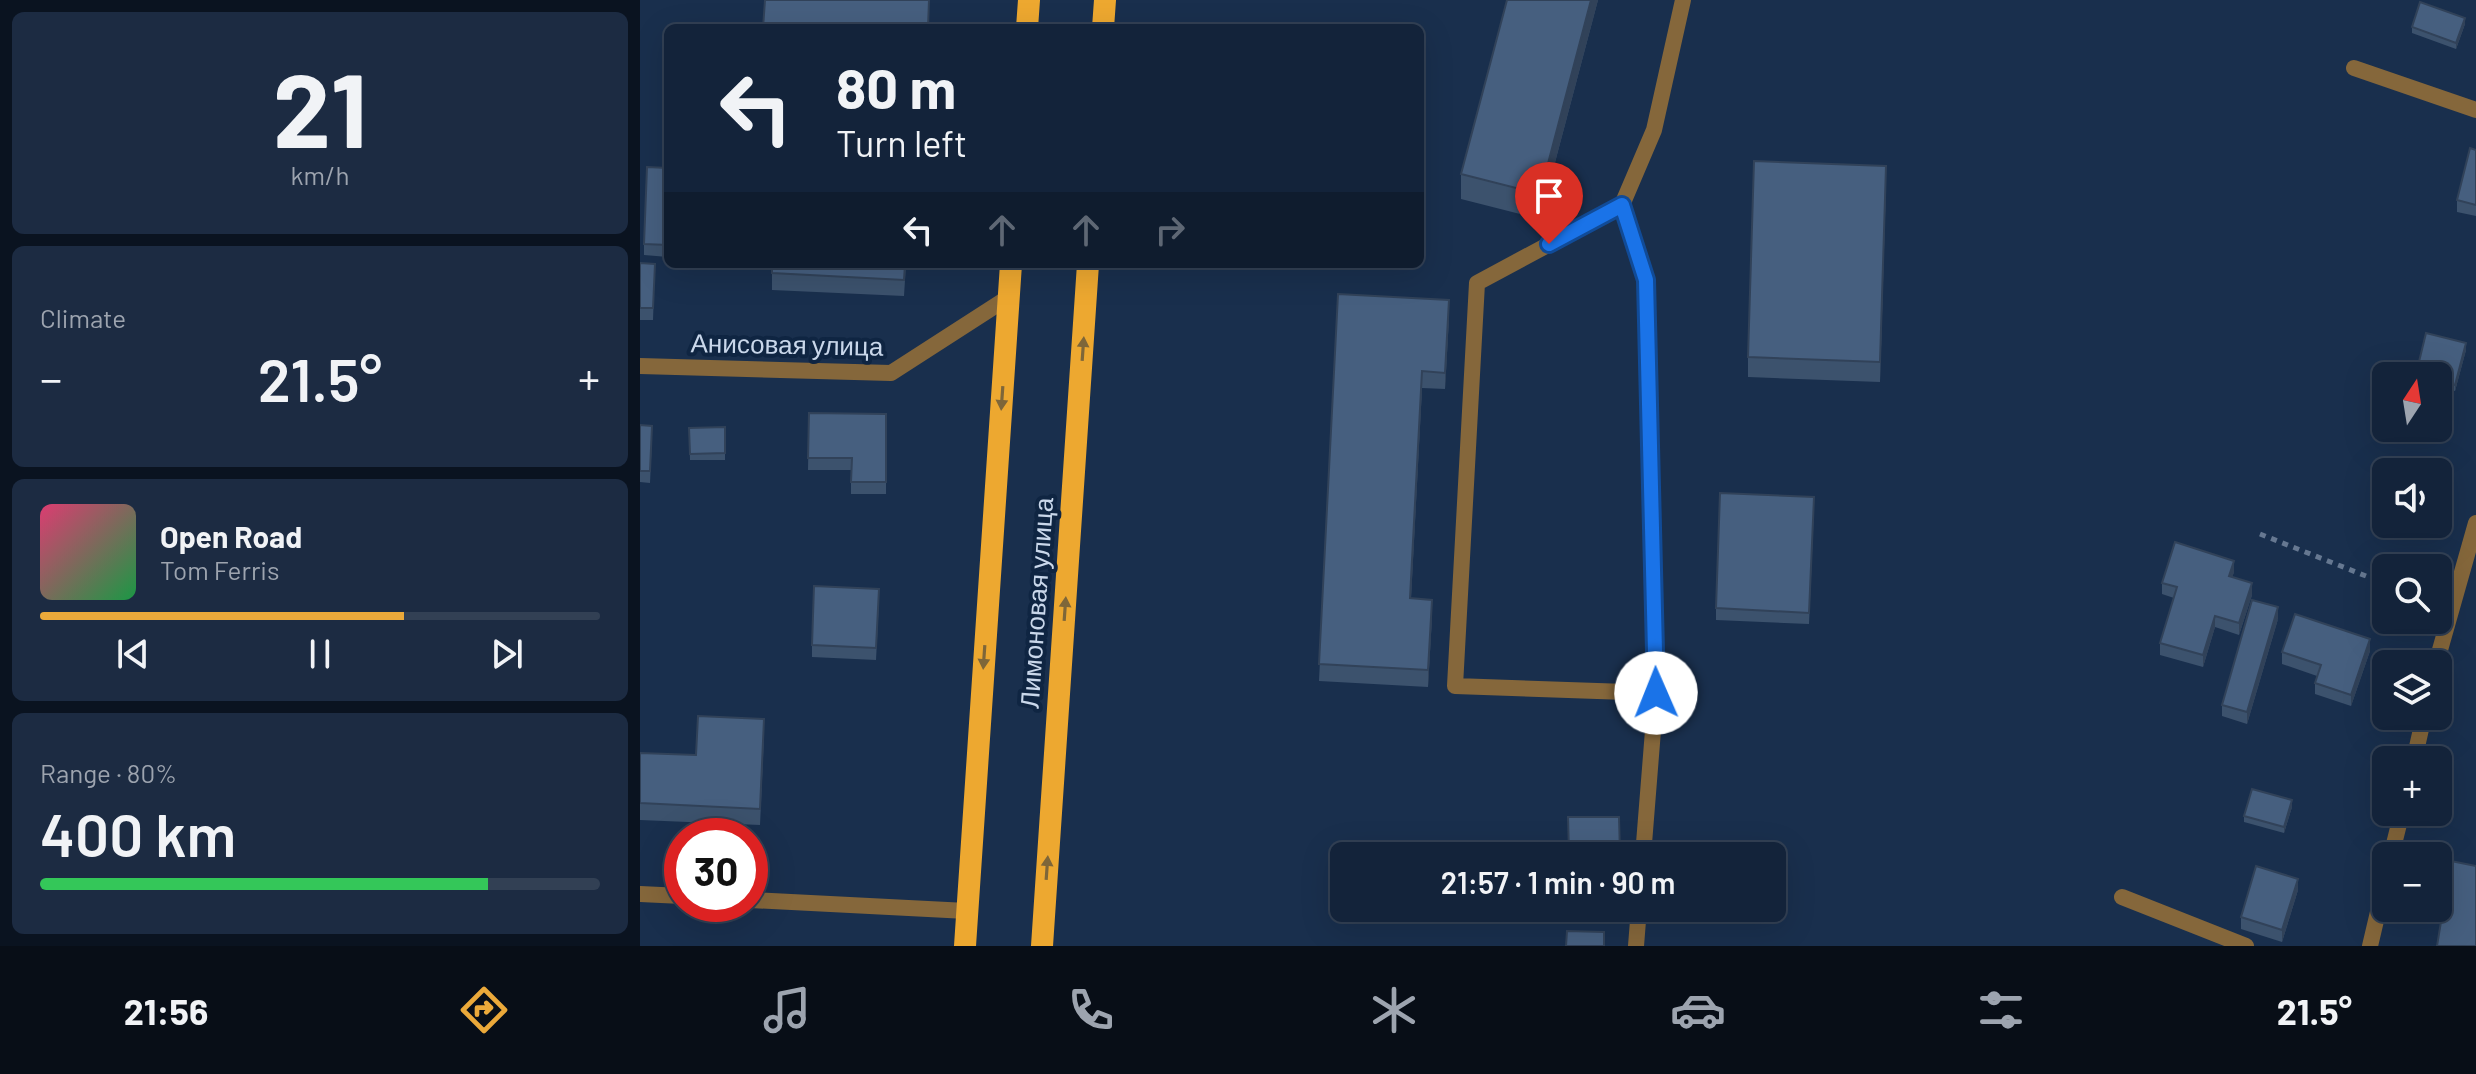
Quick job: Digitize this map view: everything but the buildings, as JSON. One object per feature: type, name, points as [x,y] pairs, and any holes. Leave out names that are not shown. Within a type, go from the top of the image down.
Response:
[{"type":"highway","points":[[1027,24],[1029,0]]},
{"type":"highway","points":[[1103,24],[1105,0]]},
{"type":"highway","name":"Лимоновая улица","points":[[965,946],[1011,268]]},
{"type":"highway","name":"Лимоновая улица","points":[[1042,946],[1088,268]]},
{"type":"street","points":[[1656,693],[1455,686],[1477,283],[1622,205],[1654,130],[1683,0]]},
{"type":"street","points":[[2354,68],[2476,110]]},
{"type":"street","points":[[1622,205],[1646,280],[1656,693],[1644,842]]},
{"type":"street","name":"Анисовая улица","points":[[640,366],[891,373],[1009,297]]},
{"type":"street","points":[[2440,650],[2476,523]]},
{"type":"street","points":[[640,894],[664,895]]},
{"type":"street","points":[[2122,897],[2246,946]]},
{"type":"street","points":[[768,901],[967,911]]},
{"type":"street","points":[[1636,946],[1638,922]]},
{"type":"street","points":[[2370,946],[2376,922]]},
{"type":"path","points":[[2260,534],[2372,578]]},
{"type":"route","points":[[1549,244],[1622,205],[1646,280],[1656,693]]}]
